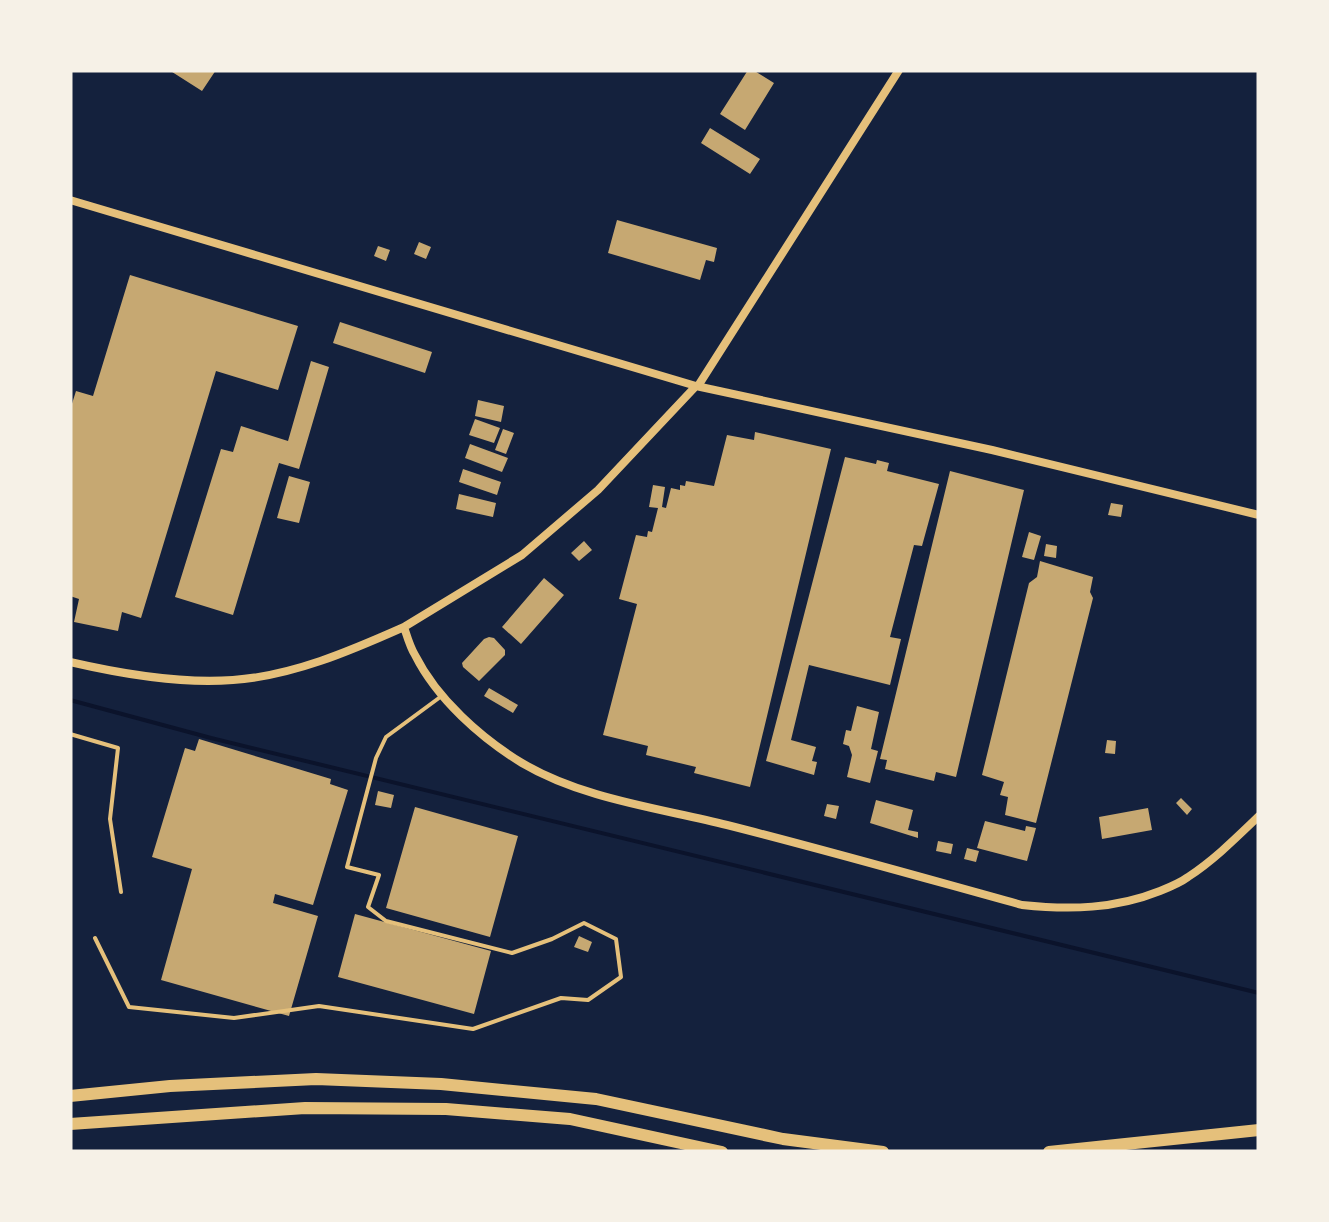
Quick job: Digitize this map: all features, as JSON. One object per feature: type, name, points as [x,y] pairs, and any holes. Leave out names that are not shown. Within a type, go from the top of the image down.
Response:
[{"type":"highway","points":[[70,1096],[316,1078],[440,1084],[596,1099],[783,1139],[883,1152]]},
{"type":"highway","points":[[70,1124],[305,1108],[446,1108],[570,1119],[722,1152]]},
{"type":"highway","points":[[1048,1152],[1259,1130]]},
{"type":"street","points":[[70,662],[170,679],[234,680],[300,668],[404,627],[522,554],[598,490],[697,386],[899,70]]},
{"type":"street","points":[[70,200],[697,386],[992,450],[1259,515]]},
{"type":"street","points":[[404,627],[415,656],[443,694],[494,744],[524,764],[563,782],[1022,905],[1096,908],[1141,898],[1185,880],[1259,816]]},
{"type":"lane","points":[[95,938],[129,1007],[234,1018],[319,1006],[472,1028],[561,998],[588,1000],[621,977],[616,939],[584,923],[512,953],[386,921],[368,907],[379,875],[348,867],[376,758],[386,737],[443,694]]},
{"type":"lane","points":[[70,734],[118,748],[110,820],[121,892]]},
{"type":"building","points":[[169,70],[216,70],[202,91]]},
{"type":"building","points":[[748,70],[774,83],[745,130],[720,114]]},
{"type":"building","points":[[710,128],[760,159],[750,174],[701,143]]},
{"type":"building","points":[[617,220],[717,248],[714,262],[706,260],[700,280],[608,253]]},
{"type":"building","points":[[419,242],[431,247],[426,259],[414,254]]},
{"type":"building","points":[[378,246],[390,250],[386,261],[374,256]]},
{"type":"building","points":[[130,275],[298,326],[278,390],[216,371],[141,618],[122,612],[118,631],[74,622],[79,599],[70,596],[70,410],[76,391],[93,396]]},
{"type":"building","points":[[340,322],[432,352],[425,373],[333,343]]},
{"type":"building","points":[[311,361],[329,367],[299,469],[279,463],[233,615],[175,597],[221,449],[233,452],[241,426],[288,441]]},
{"type":"building","points":[[478,400],[504,406],[501,422],[475,416]]},
{"type":"building","points":[[475,419],[500,428],[494,443],[469,435]]},
{"type":"building","points":[[503,429],[514,433],[506,454],[495,450]]},
{"type":"building","points":[[755,432],[831,449],[750,787],[694,773],[696,767],[646,755],[648,746],[603,735],[637,604],[619,599],[636,535],[647,537],[648,531],[652,532],[658,508],[649,507],[653,485],[665,487],[662,507],[666,508],[671,488],[680,490],[686,481],[714,486],[727,435],[754,440]]},
{"type":"building","points":[[470,444],[508,458],[502,472],[465,458]]},
{"type":"building","points":[[845,457],[889,463],[887,471],[939,484],[922,546],[914,545],[890,637],[901,639],[890,685],[809,665],[791,740],[816,747],[814,775],[766,761]]},
{"type":"building","points":[[463,469],[501,482],[497,495],[459,482]]},
{"type":"building","points":[[950,471],[1024,490],[956,777],[936,772],[934,781],[885,769],[887,760],[880,759]]},
{"type":"building","points":[[289,476],[310,482],[299,523],[277,518]]},
{"type":"building","points":[[459,494],[496,503],[493,517],[456,509]]},
{"type":"building","points":[[1111,503],[1123,505],[1121,517],[1108,515]]},
{"type":"building","points":[[1029,532],[1041,536],[1034,560],[1022,557]]},
{"type":"building","points":[[584,541],[592,550],[579,561],[571,553]]},
{"type":"building","points":[[1046,544],[1057,546],[1056,558],[1044,556]]},
{"type":"building","points":[[1040,561],[1093,577],[1093,598],[1036,823],[1005,815],[1008,797],[1000,795],[1004,782],[982,775],[1029,583],[1037,577]]},
{"type":"building","points":[[544,578],[564,595],[521,644],[502,627]]},
{"type":"building","points":[[489,637],[505,650],[505,655],[479,681],[462,663]]},
{"type":"building","points":[[489,688],[518,705],[513,713],[484,696]]},
{"type":"building","points":[[857,706],[879,712],[871,749],[878,751],[870,783],[847,777],[852,755],[849,746],[843,744],[846,730],[851,731]]},
{"type":"building","points":[[199,739],[331,779],[330,784],[348,790],[313,905],[275,894],[273,903],[318,916],[289,1016],[161,980],[192,869],[152,857],[185,748],[195,751]]},
{"type":"building","points":[[1107,740],[1116,741],[1115,754],[1105,753]]},
{"type":"building","points":[[378,791],[394,795],[391,808],[375,805]]},
{"type":"building","points":[[1181,798],[1192,809],[1187,815],[1176,803]]},
{"type":"building","points":[[876,800],[913,810],[908,830],[918,832],[918,838],[870,823]]},
{"type":"building","points":[[827,804],[839,806],[836,819],[824,816]]},
{"type":"building","points":[[415,807],[518,836],[490,937],[386,908]]},
{"type":"building","points":[[1148,808],[1152,830],[1102,839],[1099,817]]},
{"type":"building","points":[[985,821],[1025,831],[1026,826],[1036,828],[1027,861],[977,848]]},
{"type":"building","points":[[938,841],[953,844],[951,854],[936,851]]},
{"type":"building","points":[[967,848],[979,851],[976,862],[964,859]]},
{"type":"building","points":[[355,914],[491,951],[474,1014],[338,977]]},
{"type":"building","points":[[579,936],[592,942],[588,952],[574,947]]},
{"type":"waterway","points":[[70,700],[211,738],[1259,993]]}]
